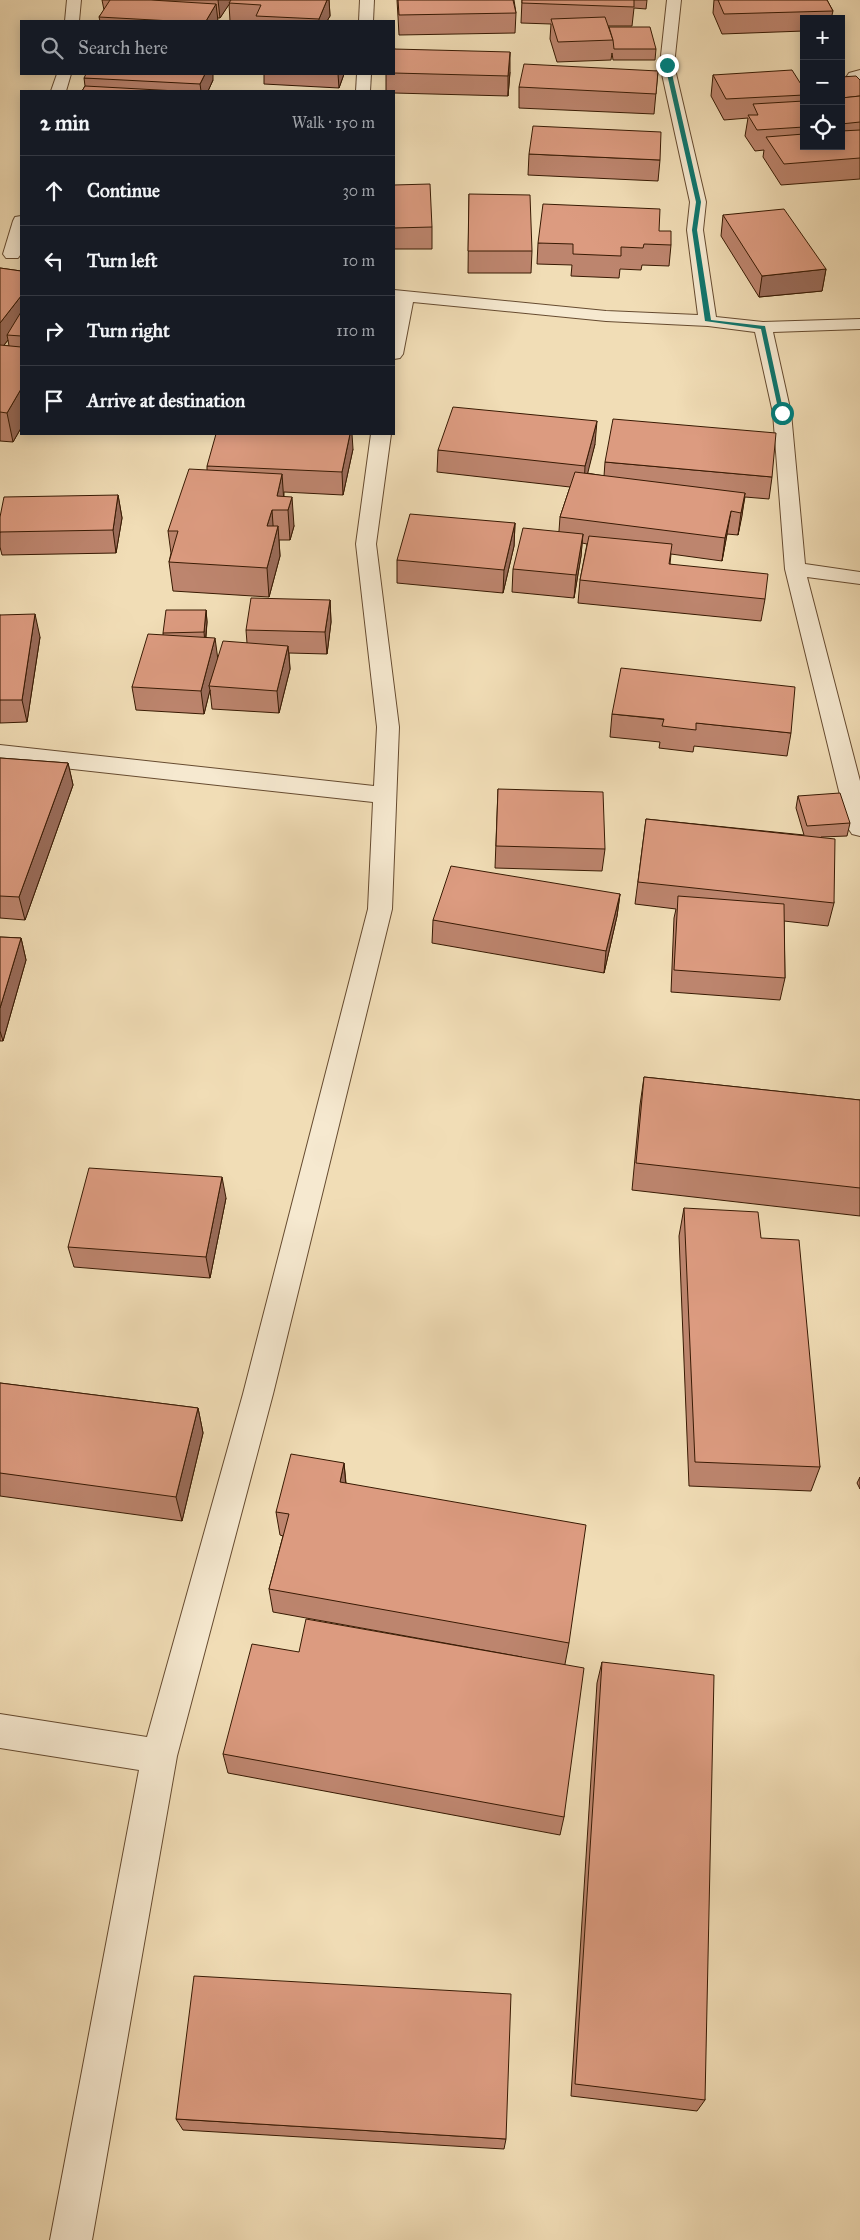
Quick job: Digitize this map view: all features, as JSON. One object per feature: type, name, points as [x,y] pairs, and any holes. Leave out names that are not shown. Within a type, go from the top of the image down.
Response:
[{"type":"street","points":[[72,20],[74,0]]},
{"type":"street","points":[[366,20],[367,0]]},
{"type":"street","points":[[674,0],[667,65],[698,202],[695,230],[708,321]]},
{"type":"street","points":[[860,74],[854,76],[860,84]]},
{"type":"street","points":[[59,90],[64,75]]},
{"type":"street","points":[[363,90],[364,75]]},
{"type":"street","points":[[11,254],[20,224]]},
{"type":"street","points":[[395,342],[399,296],[606,316],[708,321],[763,327],[860,324]]},
{"type":"street","points":[[763,327],[782,413],[795,569],[860,828]]},
{"type":"street","points":[[71,2240],[159,1756],[258,1394],[380,909],[388,727],[366,544],[381,435]]},
{"type":"street","points":[[795,569],[860,578]]},
{"type":"street","points":[[0,753],[385,795]]},
{"type":"street","points":[[0,1731],[159,1756]]},
{"type":"building","points":[[110,0],[151,0],[216,4],[207,20],[99,17]]},
{"type":"building","points":[[231,0],[327,0],[319,19],[256,16],[261,5],[229,3]]},
{"type":"building","points":[[398,0],[513,0],[516,13],[399,15]]},
{"type":"building","points":[[522,0],[634,0],[634,7],[522,3]]},
{"type":"building","points":[[718,0],[827,0],[833,11],[724,14]]},
{"type":"building","points":[[605,17],[613,40],[558,42],[551,19]]},
{"type":"building","points":[[609,27],[650,27],[656,49],[614,49]]},
{"type":"building","points":[[395,49],[510,52],[508,76],[395,73]]},
{"type":"building","points":[[524,64],[658,71],[656,94],[519,87]]},
{"type":"building","points":[[792,70],[800,83],[800,95],[726,99],[713,75]]},
{"type":"building","points":[[86,75],[204,75],[200,84],[84,78]]},
{"type":"building","points":[[856,76],[860,80],[860,96],[845,98],[845,77]]},
{"type":"building","points":[[85,86],[159,90],[83,90]]},
{"type":"building","points":[[860,96],[860,122],[845,124],[845,98]]},
{"type":"building","points":[[800,101],[800,127],[757,130],[748,115],[758,115],[753,104]]},
{"type":"building","points":[[533,126],[661,132],[660,160],[529,154]]},
{"type":"building","points":[[860,130],[860,158],[784,164],[766,137],[800,134],[800,150],[845,150],[845,131]]},
{"type":"building","points":[[430,184],[432,227],[395,228],[395,185]]},
{"type":"building","points":[[469,194],[530,195],[532,251],[468,251]]},
{"type":"building","points":[[543,204],[660,209],[659,231],[671,231],[671,245],[644,244],[643,248],[621,247],[621,256],[573,254],[573,244],[538,243]]},
{"type":"building","points":[[784,209],[826,269],[762,276],[723,215]]},
{"type":"building","points":[[0,268],[20,271],[20,297],[0,323]]},
{"type":"building","points":[[20,314],[20,336],[7,335]]},
{"type":"building","points":[[0,345],[20,347],[20,391],[7,413],[0,412]]},
{"type":"building","points":[[453,407],[597,421],[585,466],[438,450]]},
{"type":"building","points":[[613,419],[776,433],[772,477],[605,462]]},
{"type":"building","points":[[216,435],[350,435],[342,472],[207,466]]},
{"type":"building","points":[[189,469],[282,474],[277,496],[292,497],[288,510],[272,510],[267,526],[278,526],[267,568],[169,562],[178,531],[168,531]]},
{"type":"building","points":[[575,472],[745,493],[741,513],[731,511],[725,538],[560,517]]},
{"type":"building","points":[[118,495],[113,530],[0,532],[0,517],[4,497]]},
{"type":"building","points":[[410,514],[515,523],[504,570],[397,560]]},
{"type":"building","points":[[523,528],[583,534],[576,575],[513,569]]},
{"type":"building","points":[[589,536],[672,544],[669,564],[768,574],[765,599],[580,580]]},
{"type":"building","points":[[251,598],[330,600],[325,632],[246,630]]},
{"type":"building","points":[[166,610],[206,610],[204,632],[163,633]]},
{"type":"building","points":[[35,614],[22,700],[0,700],[0,615]]},
{"type":"building","points":[[148,634],[215,638],[201,691],[132,687]]},
{"type":"building","points":[[223,641],[288,646],[277,691],[209,686]]},
{"type":"building","points":[[621,668],[795,687],[791,733],[696,723],[696,730],[662,726],[664,719],[612,714]]},
{"type":"building","points":[[0,758],[68,763],[19,897],[0,896]]},
{"type":"building","points":[[498,789],[603,792],[605,849],[496,846]]},
{"type":"building","points":[[840,793],[850,823],[807,826],[798,796]]},
{"type":"building","points":[[646,819],[835,839],[834,903],[638,882]]},
{"type":"building","points":[[451,866],[620,894],[606,951],[433,920]]},
{"type":"building","points":[[678,896],[784,904],[785,978],[674,970]]},
{"type":"building","points":[[0,937],[21,938],[0,1008]]},
{"type":"building","points":[[644,1077],[860,1100],[860,1188],[636,1163]]},
{"type":"building","points":[[89,1168],[222,1177],[206,1257],[68,1247]]},
{"type":"building","points":[[684,1208],[758,1212],[761,1238],[799,1240],[820,1467],[695,1462]]},
{"type":"building","points":[[0,1383],[198,1408],[176,1497],[0,1473]]},
{"type":"building","points":[[291,1454],[344,1463],[340,1482],[586,1525],[569,1643],[269,1589],[289,1514],[276,1512]]},
{"type":"building","points":[[306,1619],[584,1668],[564,1817],[223,1754],[252,1644],[299,1652]]},
{"type":"building","points":[[602,1662],[714,1675],[705,2100],[575,2084]]},
{"type":"building","points":[[194,1976],[511,1994],[506,2139],[176,2119]]},
{"type":"route","points":[[667,65],[698,202],[695,230],[708,321],[763,327],[782,413]]}]
